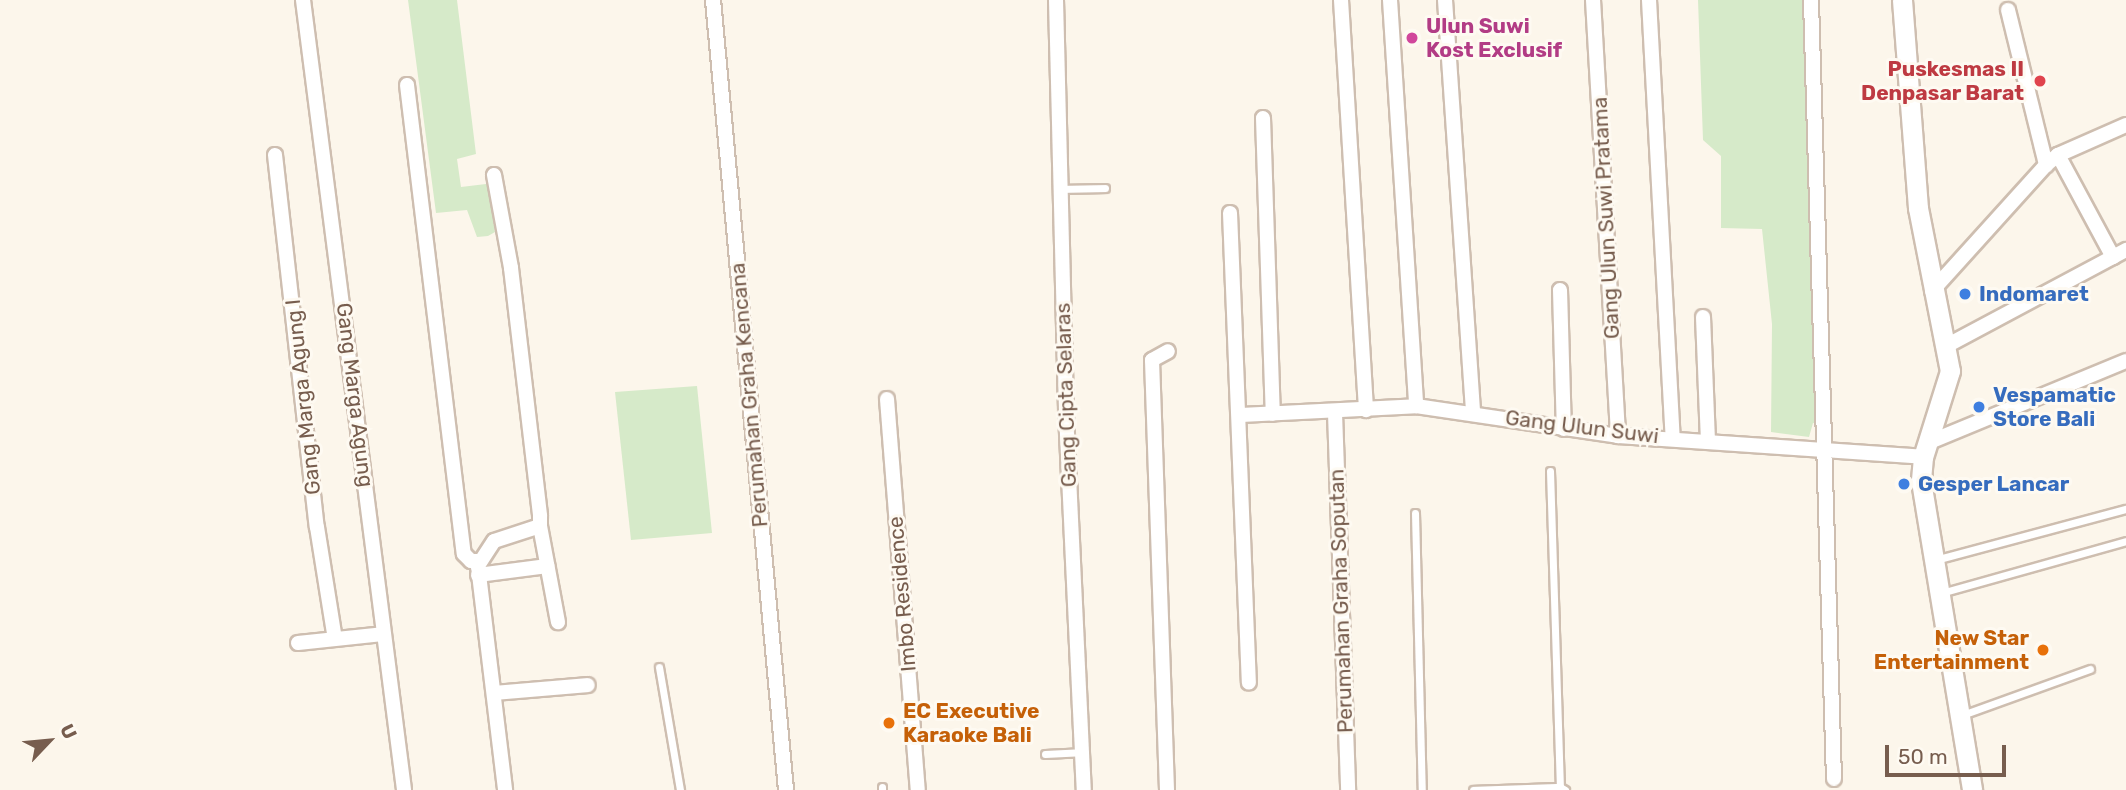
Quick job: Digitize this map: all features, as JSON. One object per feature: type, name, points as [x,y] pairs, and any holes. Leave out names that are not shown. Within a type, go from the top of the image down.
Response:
[{"type":"main road","points":[[1902,0],[1918,208],[1932,291],[1948,345],[1950,371],[1925,450],[1921,481],[1972,790]]},
{"type":"street","name":"Gang Marga Agung","points":[[303,0],[360,423],[383,634],[404,790]]},
{"type":"street","name":"Perumahan Graha Kencana","points":[[713,0],[786,790]]},
{"type":"street","name":"Gang Cipta Selaras","points":[[1056,0],[1060,189],[1080,752],[1084,790]]},
{"type":"street","points":[[1340,0],[1366,410]]},
{"type":"street","points":[[1390,0],[1416,406]]},
{"type":"street","points":[[1445,0],[1473,414]]},
{"type":"street","name":"Gang Ulun Suwi Pratama","points":[[1593,0],[1618,436]]},
{"type":"street","points":[[1649,0],[1673,438]]},
{"type":"street","points":[[1811,0],[1835,779]]},
{"type":"street","points":[[2008,10],[2046,165]]},
{"type":"street","points":[[407,85],[464,554],[479,568],[547,566]]},
{"type":"street","points":[[1263,117],[1273,414]]},
{"type":"street","points":[[1932,291],[2046,165],[2058,155],[2126,125]]},
{"type":"street","name":"Gang Marga Agung I","points":[[275,155],[317,527],[335,639]]},
{"type":"street","points":[[1948,345],[2120,254],[2058,155]]},
{"type":"street","points":[[494,175],[514,292],[540,526],[558,622]]},
{"type":"street","points":[[1230,213],[1241,415],[1249,683]]},
{"type":"street","points":[[1560,290],[1564,429]]},
{"type":"street","points":[[1703,317],[1708,442]]},
{"type":"street","points":[[1167,790],[1152,360],[1168,351]]},
{"type":"street","points":[[1925,450],[2126,361]]},
{"type":"street","name":"Imbo Residence","points":[[887,399],[918,790]]},
{"type":"street","name":"Gang Ulun Suwi","points":[[1241,415],[1335,413],[1416,406],[1618,436],[1826,450],[1925,450]]},
{"type":"street","name":"Perumahan Graha Soputan","points":[[1335,413],[1348,790]]},
{"type":"street","points":[[505,790],[479,568],[494,541],[540,526]]},
{"type":"street","points":[[298,643],[383,634]]},
{"type":"street","points":[[495,693],[588,685]]},
{"type":"lane","points":[[1060,189],[1105,188]]},
{"type":"lane","points":[[1474,790],[1562,788],[1550,471]]},
{"type":"lane","points":[[1934,561],[2126,509]]},
{"type":"lane","points":[[1415,513],[1422,790]]},
{"type":"lane","points":[[1939,594],[2126,541]]},
{"type":"lane","points":[[659,667],[680,790]]},
{"type":"lane","points":[[1961,716],[2090,669]]},
{"type":"lane","points":[[1045,754],[1080,752]]},
{"type":"green space","points":[[408,0],[457,0],[476,154],[457,159],[461,187],[486,184],[488,188],[495,232],[488,236],[477,237],[467,210],[436,213]]},
{"type":"green space","points":[[1698,0],[1803,0],[1820,424],[1813,423],[1809,437],[1771,432],[1772,324],[1762,229],[1721,228],[1721,156],[1703,140]]},
{"type":"green space","points":[[697,386],[712,533],[631,540],[615,392]]},
{"type":"place","name":"Ulun Suwi Kost Exclusif","points":[[1412,38]]},
{"type":"place","name":"Puskesmas II Denpasar Barat","points":[[2040,81]]},
{"type":"place","name":"Indomaret","points":[[1965,294]]},
{"type":"place","name":"Vespamatic Store Bali","points":[[1979,407]]},
{"type":"place","name":"Gesper Lancar","points":[[1904,484]]},
{"type":"place","name":"New Star Entertainment","points":[[2043,650]]},
{"type":"place","name":"EC Executive Karaoke Bali","points":[[889,723]]}]
